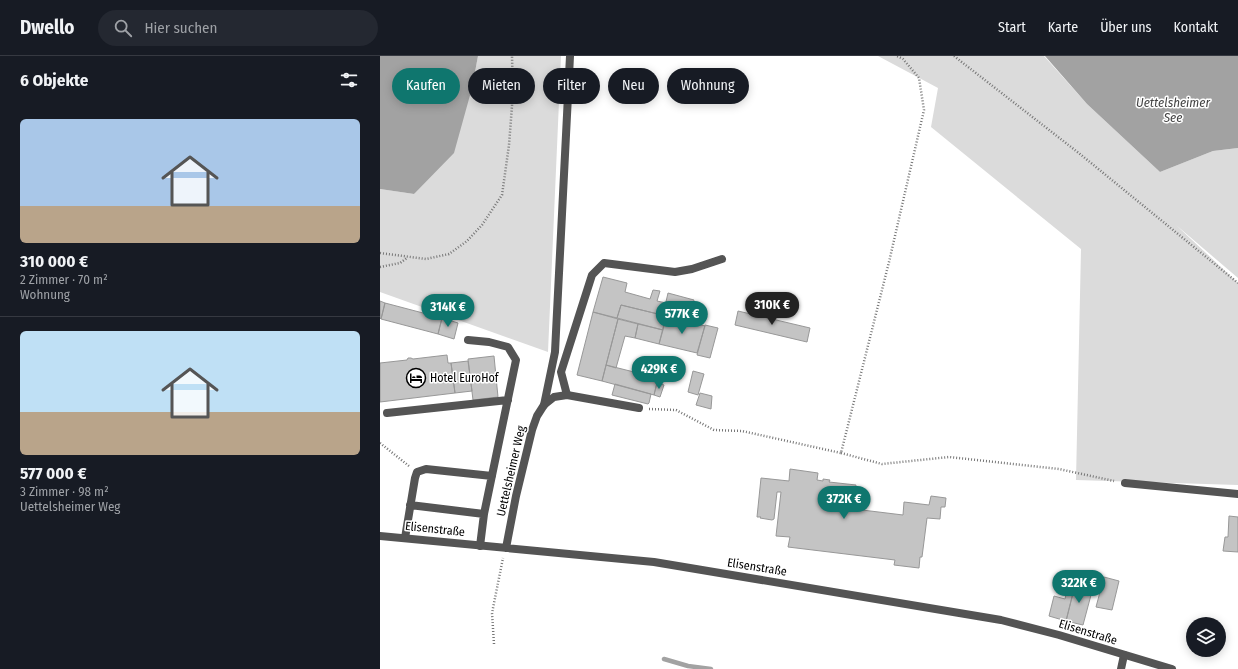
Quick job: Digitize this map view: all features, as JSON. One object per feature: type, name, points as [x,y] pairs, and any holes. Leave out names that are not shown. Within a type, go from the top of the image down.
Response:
[{"type":"street","points":[[544,405],[555,352],[570,56]]},
{"type":"street","points":[[568,394],[561,372],[592,274],[604,263],[675,272],[692,269],[722,260]]},
{"type":"street","points":[[468,340],[489,342],[508,347],[516,360],[484,514],[480,546]]},
{"type":"street","points":[[544,405],[554,396],[568,394],[639,408]]},
{"type":"street","points":[[387,413],[508,400]]},
{"type":"street","name":"Uettelsheimer Weg","points":[[506,548],[532,430],[537,416],[544,405]]},
{"type":"street","points":[[404,538],[417,472],[426,469],[492,476]]},
{"type":"street","points":[[1125,483],[1238,494]]},
{"type":"street","points":[[410,505],[484,514]]},
{"type":"street","name":"Elisenstraße","points":[[380,536],[654,562],[1001,620],[1059,635],[1172,669]]},
{"type":"street","name":"Elisenstraße","points":[[1121,669],[1124,655]]},
{"type":"path","points":[[380,253],[408,258],[426,259],[449,254],[467,241],[482,225],[502,195],[509,144],[512,101],[512,56]]},
{"type":"path","points":[[841,452],[889,262],[924,110],[919,78],[903,59],[897,56]]},
{"type":"path","points":[[954,56],[1080,154],[1238,283]]},
{"type":"path","points":[[380,267],[400,263],[408,258]]},
{"type":"path","points":[[639,408],[676,410],[714,430],[742,431],[841,452],[882,464],[948,457],[1059,469],[1125,483]]},
{"type":"path","points":[[380,443],[417,472]]},
{"type":"path","points":[[494,644],[492,608],[506,548]]},
{"type":"shaded area","points":[[478,56],[561,56],[560,68],[543,68],[543,104],[559,104],[548,352],[380,292],[380,189],[414,194],[468,95],[468,104],[535,104],[535,68],[476,68]]},
{"type":"shaded area","points":[[878,56],[1044,56],[1087,104],[1160,172],[1213,151],[1238,148],[1238,278],[1176,225],[1238,283],[1238,485],[1076,480],[1081,249],[931,127],[938,88]]},
{"type":"water","points":[[380,56],[478,56],[476,68],[468,68],[468,102],[454,153],[414,194],[380,189]]},
{"type":"water","name":"Uettelsheimer See","points":[[1045,56],[1238,56],[1238,148],[1213,151],[1160,172],[1087,104]]},
{"type":"building","points":[[603,277],[627,283],[625,292],[650,299],[653,290],[660,291],[657,301],[666,303],[662,315],[621,305],[617,318],[593,312]]},
{"type":"building","points":[[668,293],[694,300],[691,312],[665,306]]},
{"type":"building","points":[[380,301],[385,303],[381,319],[380,318]]},
{"type":"building","points":[[385,303],[442,318],[438,334],[381,319]]},
{"type":"building","points":[[621,305],[666,316],[663,330],[617,318]]},
{"type":"building","points":[[665,306],[691,312],[689,322],[662,315]]},
{"type":"building","points":[[738,311],[810,328],[807,342],[735,325]]},
{"type":"building","points":[[593,312],[618,319],[602,381],[577,375]]},
{"type":"building","points":[[666,316],[705,326],[697,353],[659,344]]},
{"type":"building","points":[[442,318],[458,323],[454,339],[438,334]]},
{"type":"building","points":[[618,319],[638,324],[635,338],[625,336],[616,368],[606,365]]},
{"type":"building","points":[[638,324],[663,330],[659,344],[635,338]]},
{"type":"building","points":[[705,325],[718,328],[710,358],[697,355]]},
{"type":"building","name":"Hotel EuroHof","points":[[447,355],[448,363],[451,363],[455,393],[380,402],[380,363],[407,360],[408,358],[413,359]]},
{"type":"building","points":[[494,356],[498,397],[473,400],[468,359]]},
{"type":"building","points":[[468,361],[472,391],[455,393],[451,363]]},
{"type":"building","points":[[606,365],[658,378],[654,395],[602,381]]},
{"type":"building","points":[[693,371],[704,374],[698,395],[688,392]]},
{"type":"building","points":[[657,383],[664,385],[660,397],[654,395]]},
{"type":"building","points":[[615,384],[651,394],[649,403],[612,395]]},
{"type":"building","points":[[700,393],[712,396],[711,409],[696,405]]},
{"type":"building","points":[[790,469],[818,473],[817,480],[823,481],[823,479],[830,480],[829,482],[856,485],[854,509],[903,515],[904,502],[929,505],[931,496],[946,498],[945,507],[941,507],[940,519],[927,518],[922,557],[920,557],[919,568],[894,565],[895,560],[788,547],[790,537],[776,536],[781,492],[777,492],[774,519],[772,520],[757,517],[761,478],[789,481]]},
{"type":"building","points":[[1229,516],[1238,517],[1238,552],[1223,551],[1225,537],[1228,537]]},
{"type":"building","points":[[1104,577],[1119,581],[1112,610],[1096,607]]},
{"type":"building","points":[[1066,578],[1076,581],[1066,621],[1049,616],[1054,596],[1065,599],[1067,590],[1064,589]]},
{"type":"building","points":[[1078,580],[1086,583],[1083,593],[1091,595],[1083,625],[1066,621],[1076,581]]},
{"type":"waterway","points":[[664,659],[688,666],[711,669]]},
{"type":"place","name":"Hotel EuroHof","points":[[416,378]]}]
